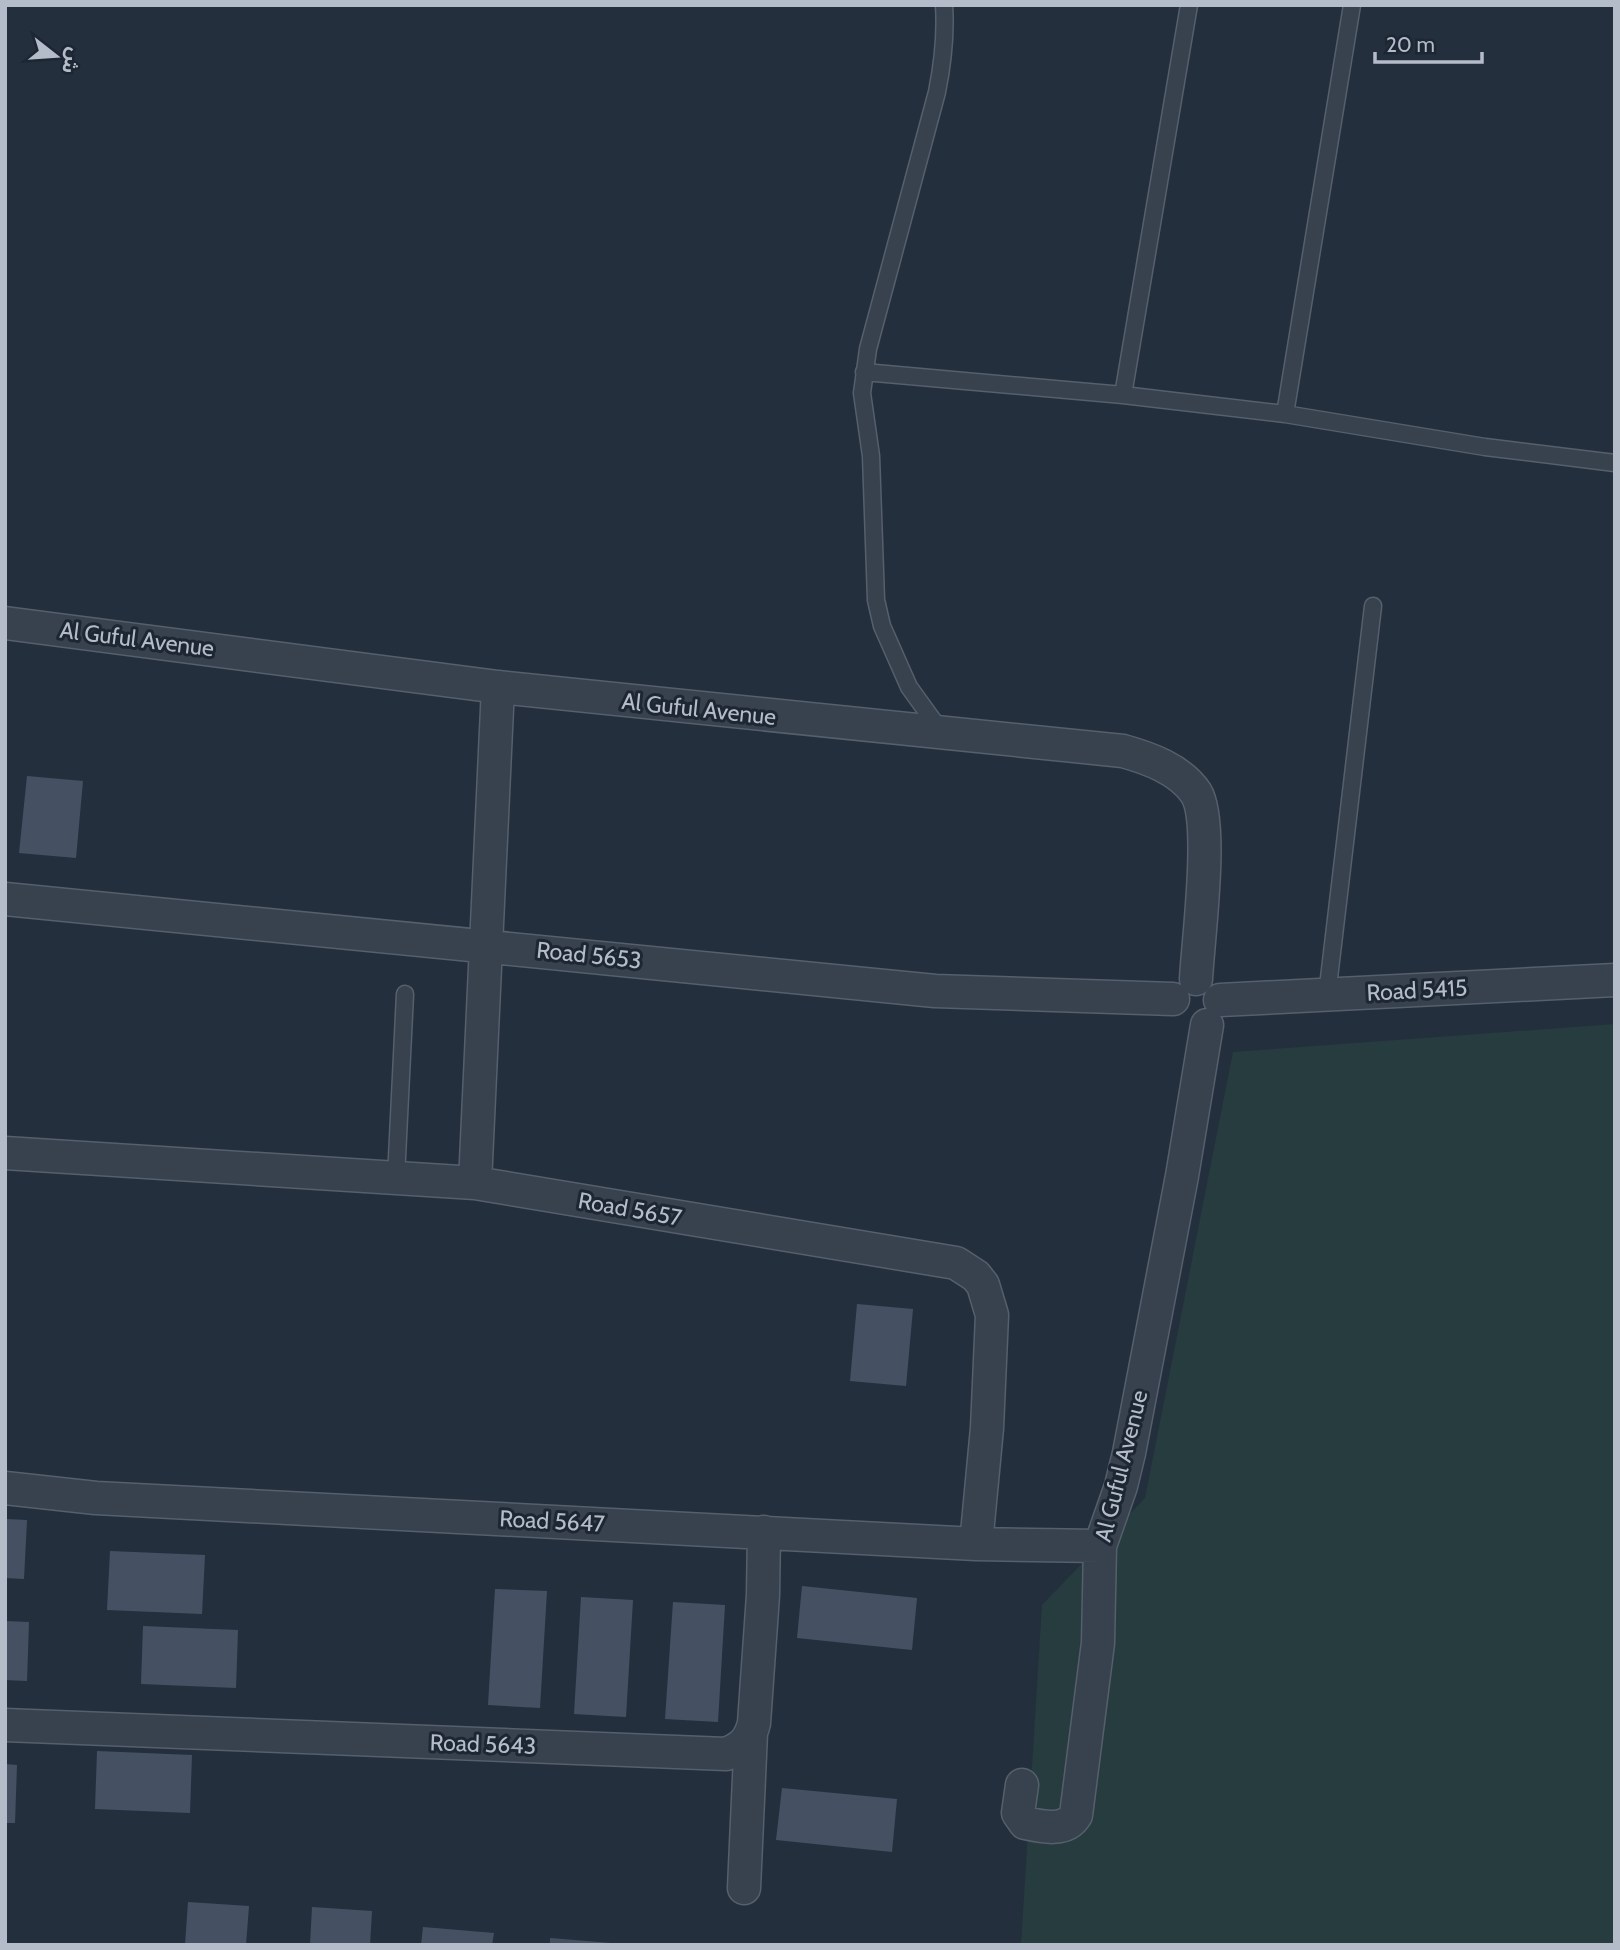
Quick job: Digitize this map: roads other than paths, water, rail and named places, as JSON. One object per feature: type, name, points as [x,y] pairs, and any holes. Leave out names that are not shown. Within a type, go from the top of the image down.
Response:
[{"type":"street","name":"Al Guful Avenue","points":[[5,623],[498,687],[1123,751],[1146,758],[1164,766],[1188,784],[1202,804],[1204,820],[1184,989]]},
{"type":"street","points":[[475,1183],[498,687]]},
{"type":"street","name":"Road 5653","points":[[5,899],[935,991],[1184,989]]},
{"type":"street","name":"Road 5415","points":[[1213,1012],[1326,995],[1615,980]]},
{"type":"street","points":[[1207,981],[1216,989],[1213,1012],[1192,1027],[1175,1014],[1184,989],[1207,981]]},
{"type":"street","name":"Al Guful Avenue","points":[[1021,1785],[1018,1813],[1025,1823],[1064,1826],[1072,1822],[1076,1815],[1098,1643],[1100,1546],[1121,1486],[1129,1453],[1213,1012]]},
{"type":"street","name":"Road 5657","points":[[5,1153],[475,1183],[956,1264],[966,1269],[983,1285],[992,1315],[987,1428],[976,1545]]},
{"type":"street","name":"Road 5647","points":[[5,1488],[96,1498],[976,1545],[1100,1546]]},
{"type":"street","points":[[744,1888],[751,1733],[763,1595],[764,1532]]},
{"type":"street","name":"Road 5643","points":[[5,1725],[713,1754],[726,1754],[738,1749],[751,1733]]},
{"type":"lane","points":[[942,732],[909,687],[882,626],[876,600],[872,467],[864,413],[864,372],[937,92],[946,28],[944,5]]},
{"type":"lane","points":[[1124,395],[1189,5]]},
{"type":"lane","points":[[1285,414],[1352,5]]},
{"type":"lane","points":[[864,372],[1124,395],[1285,414],[1485,447],[1615,463]]},
{"type":"lane","points":[[1326,995],[1373,606]]},
{"type":"lane","points":[[396,1178],[405,994]]}]
